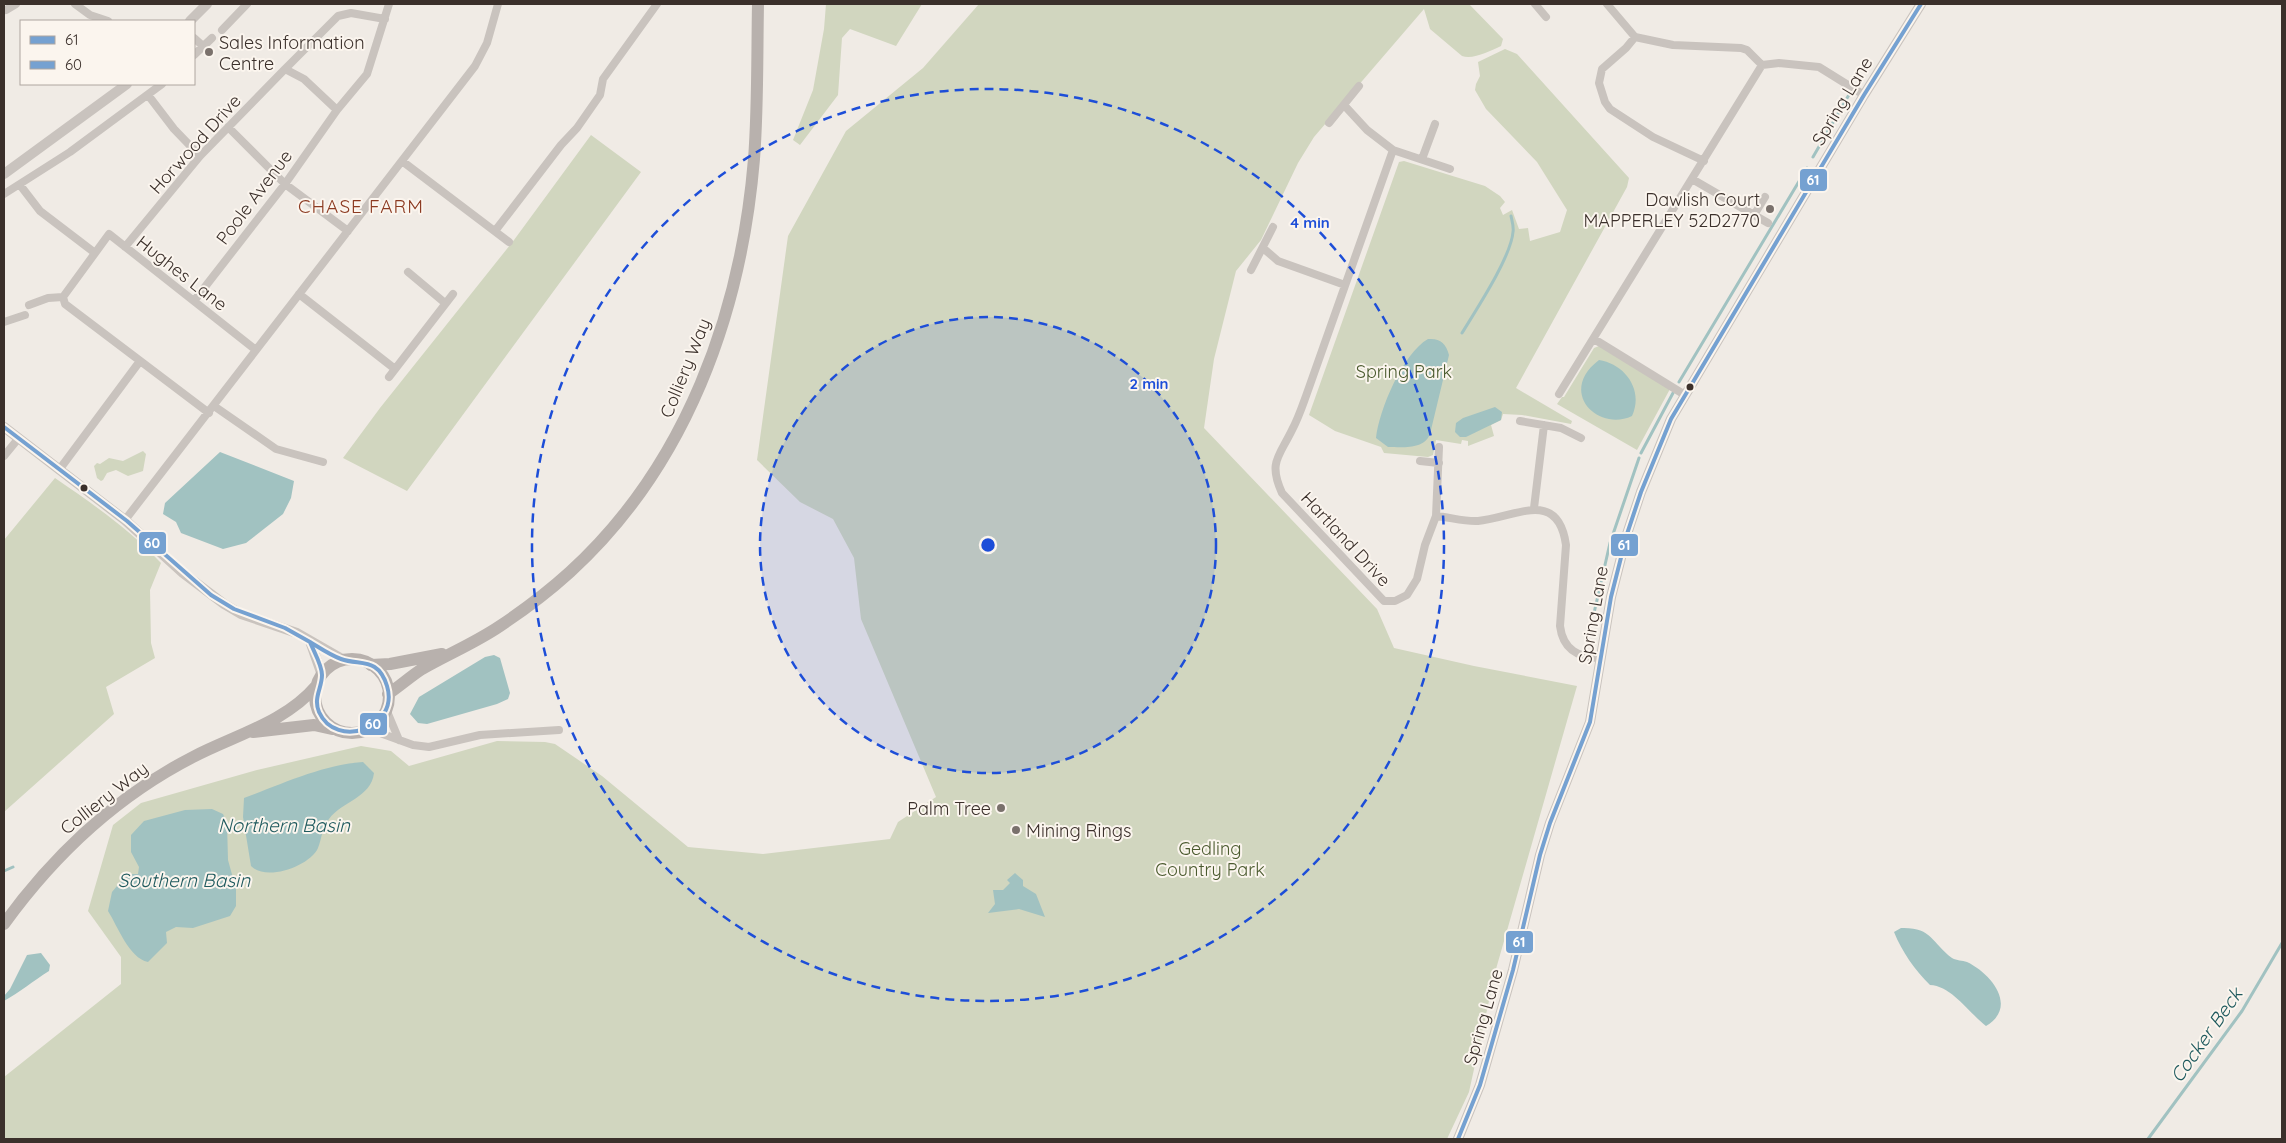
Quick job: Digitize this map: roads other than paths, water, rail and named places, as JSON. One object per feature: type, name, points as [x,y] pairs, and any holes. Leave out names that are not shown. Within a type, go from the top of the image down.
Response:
[{"type":"main road","name":"Colliery Way","points":[[388,694],[421,670],[499,627],[569,573],[620,520],[661,464],[696,398],[714,350],[730,299],[745,232],[754,159],[758,4]]},
{"type":"main road","name":"Colliery Way","points":[[371,665],[390,664],[457,651]]},
{"type":"main road","points":[[344,660],[362,660],[371,665],[385,680],[388,694],[386,709],[379,721],[369,729],[355,733],[339,731],[330,725],[320,715],[315,697],[319,680],[330,666],[344,660]]},
{"type":"main road","name":"Colliery Way","points":[[4,924],[45,872],[80,836],[132,794],[193,758],[228,740],[251,732],[299,704],[319,680]]},
{"type":"main road","name":"Colliery Way","points":[[251,732],[314,726],[339,731]]},
{"type":"street","points":[[6,10],[16,4]]},
{"type":"street","points":[[75,4],[90,15],[105,20]]},
{"type":"street","points":[[191,20],[207,4]]},
{"type":"street","points":[[222,30],[247,4]]},
{"type":"street","name":"Poole Avenue","points":[[194,301],[285,184],[337,110],[367,74],[389,4]]},
{"type":"street","points":[[126,520],[480,59],[498,4]]},
{"type":"street","points":[[494,231],[561,145],[577,128],[600,95],[603,79],[657,4]]},
{"type":"street","points":[[1535,4],[1546,17]]},
{"type":"street","points":[[1607,4],[1635,38],[1673,45],[1741,48],[1747,50],[1762,65]]},
{"type":"street","name":"Spring Lane","points":[[1458,1139],[1480,1084],[1490,1050],[1513,970],[1540,855],[1550,823],[1590,722],[1611,597],[1627,534],[1644,484],[1667,428],[1685,395],[1864,95],[1921,4]]},
{"type":"street","name":"Horwood Drive","points":[[125,246],[200,156],[338,16],[351,13],[385,18]]},
{"type":"street","points":[[195,54],[212,38]]},
{"type":"street","points":[[1635,38],[1602,69],[1599,83],[1605,102],[1610,109],[1653,137],[1704,161]]},
{"type":"street","points":[[195,39],[203,46]]},
{"type":"street","points":[[1559,394],[1762,65],[1779,62],[1819,67],[1864,95]]},
{"type":"street","points":[[285,69],[304,79],[337,110]]},
{"type":"street","points":[[4,174],[126,85]]},
{"type":"street","points":[[4,194],[70,152],[161,85]]},
{"type":"street","points":[[1329,123],[1359,86]]},
{"type":"street","points":[[148,95],[174,129],[200,156]]},
{"type":"street","points":[[1344,105],[1366,130],[1393,150],[1450,169]]},
{"type":"street","points":[[1422,159],[1435,124]]},
{"type":"street","points":[[228,127],[285,184],[348,231]]},
{"type":"street","name":"Hartland Drive","points":[[1393,150],[1293,429],[1277,455],[1275,476],[1282,492],[1384,601],[1395,601],[1407,595],[1417,579],[1425,545],[1436,516]]},
{"type":"street","points":[[402,161],[509,242]]},
{"type":"street","points":[[1692,179],[1768,223]]},
{"type":"street","points":[[20,185],[40,211],[95,253],[63,296],[48,298],[29,305]]},
{"type":"street","points":[[1754,215],[1765,197]]},
{"type":"street","points":[[1251,270],[1273,227]]},
{"type":"street","name":"Hughes Lane","points":[[95,253],[109,234],[256,350]]},
{"type":"street","points":[[1262,248],[1278,261],[1345,285]]},
{"type":"street","points":[[408,272],[446,303]]},
{"type":"street","points":[[299,294],[395,369]]},
{"type":"street","points":[[389,377],[453,294]]},
{"type":"street","points":[[63,296],[65,304],[209,413]]},
{"type":"street","points":[[4,322],[25,314]]},
{"type":"street","points":[[1594,339],[1685,395]]},
{"type":"street","points":[[60,470],[140,360]]},
{"type":"street","points":[[214,406],[276,449],[323,462]]},
{"type":"street","points":[[1520,421],[1561,428],[1580,438]]},
{"type":"street","points":[[1534,508],[1544,425]]},
{"type":"street","points":[[4,427],[126,520],[183,573],[224,604],[241,614],[285,628],[344,660]]},
{"type":"street","points":[[4,456],[18,438]]},
{"type":"street","points":[[1439,447],[1436,516],[1478,521],[1534,508],[1548,513],[1555,519],[1564,535],[1566,545],[1560,626],[1564,642],[1578,654],[1601,658]]},
{"type":"street","points":[[1420,461],[1439,463]]},
{"type":"street","points":[[310,642],[319,680]]},
{"type":"street","points":[[386,709],[399,740]]},
{"type":"street","points":[[369,729],[413,745],[430,747],[480,734],[559,730]]},
{"type":"water","points":[[1428,339],[1436,339],[1442,342],[1449,355],[1430,434],[1423,443],[1418,445],[1388,447],[1376,438],[1387,398],[1401,369],[1410,356]]},
{"type":"water","points":[[1599,360],[1617,367],[1630,380],[1636,397],[1632,416],[1619,420],[1607,419],[1596,414],[1587,406],[1582,396],[1582,384],[1587,372]]},
{"type":"water","points":[[1495,407],[1502,412],[1501,420],[1466,437],[1460,437],[1455,432],[1456,423],[1463,418]]},
{"type":"water","points":[[220,452],[294,481],[291,498],[283,514],[246,543],[223,549],[181,533],[176,522],[163,514],[165,503]]},
{"type":"water","points":[[494,655],[500,658],[510,693],[508,699],[497,704],[427,724],[418,723],[410,714],[419,697],[485,657]]},
{"type":"water","name":"Northern Basin","points":[[363,762],[374,773],[372,781],[362,794],[341,808],[329,819],[323,829],[318,848],[313,855],[297,866],[277,872],[258,871],[251,866],[243,817],[244,798],[317,771]]},
{"type":"water","name":"Southern Basin","points":[[212,809],[223,814],[227,823],[228,860],[236,889],[236,906],[230,916],[193,928],[176,927],[166,932],[167,943],[148,962],[141,959],[130,948],[108,911],[112,892],[127,874],[138,874],[139,867],[131,852],[131,835],[144,821],[185,810]]},
{"type":"water","points":[[1015,873],[1023,880],[1023,886],[1036,894],[1045,917],[1019,909],[988,913],[995,904],[993,890],[1003,890],[1010,883],[1007,880]]},
{"type":"water","points":[[1901,928],[1911,928],[1925,933],[1952,958],[1967,962],[1985,974],[1998,991],[2001,1001],[2000,1010],[1995,1018],[1986,1026],[1953,995],[1946,990],[1930,985],[1914,967],[1901,947],[1894,932]]},
{"type":"water","points":[[41,953],[50,965],[49,971],[4,1001],[4,996],[10,989],[27,955]]},
{"type":"waterway","points":[[1813,157],[1850,93]]},
{"type":"waterway","points":[[1679,382],[1807,168]]},
{"type":"waterway","points":[[1462,333],[1500,269],[1506,255],[1511,243],[1513,230],[1511,216]]},
{"type":"waterway","points":[[1641,453],[1673,393]]},
{"type":"waterway","points":[[1594,613],[1610,543],[1639,458]]},
{"type":"waterway","points":[[4,871],[13,867]]},
{"type":"waterway","name":"Cocker Beck","points":[[2148,1139],[2242,1011],[2282,943]]},
{"type":"place","name":"Sales Information Centre","points":[[209,52]]},
{"type":"place","name":"Dawlish Court MAPPERLEY 52D2770","points":[[1770,209]]},
{"type":"place","name":"Palm Tree","points":[[1001,808]]},
{"type":"place","name":"Mining Rings","points":[[1016,830]]},
{"type":"district","name":"CHASE FARM","points":[[361,206]]},
{"type":"park label","name":"Spring Park","points":[[1404,371]]},
{"type":"park label","name":"Gedling Country Park","points":[[1210,858]]}]
